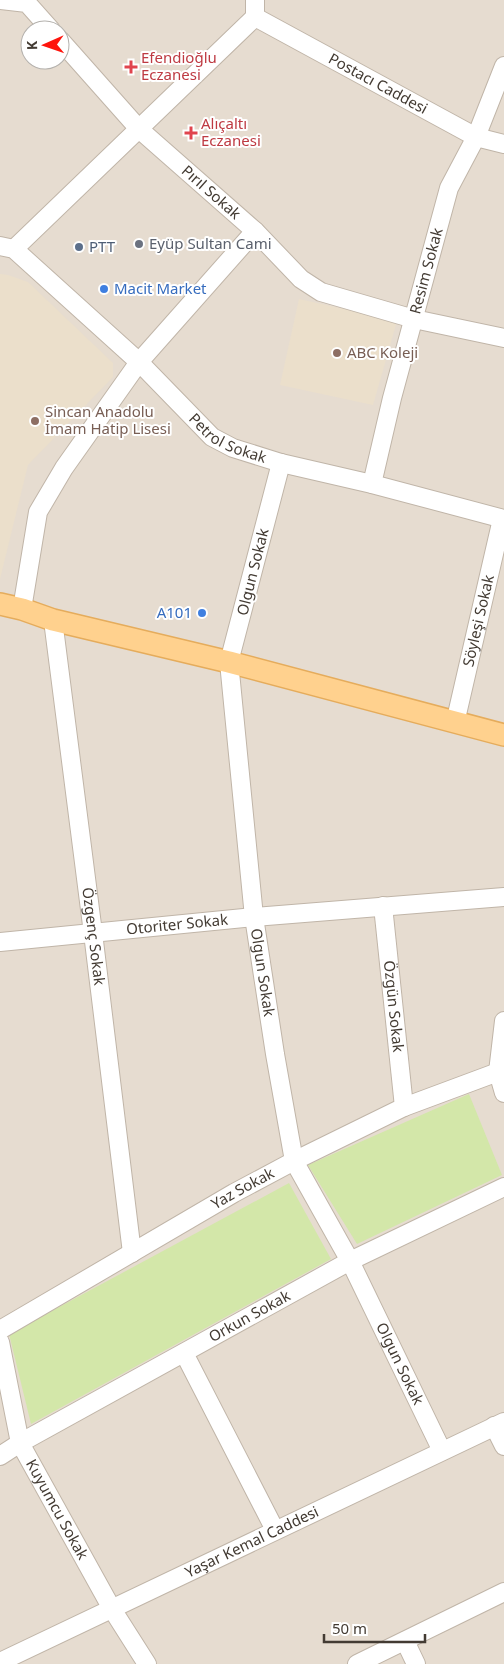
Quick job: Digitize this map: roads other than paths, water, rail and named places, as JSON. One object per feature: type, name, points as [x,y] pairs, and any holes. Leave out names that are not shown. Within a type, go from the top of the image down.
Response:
[{"type":"main road","points":[[0,604],[22,609],[53,620],[230,662],[504,735]]},
{"type":"street","points":[[0,0],[27,1],[43,20]]},
{"type":"street","points":[[7,247],[139,129],[255,8]]},
{"type":"street","name":"Postacı Caddesi","points":[[255,8],[476,137],[504,144]]},
{"type":"street","name":"Pırıl Sokak","points":[[70,51],[139,129],[255,231],[301,279],[321,292],[414,319],[504,338]]},
{"type":"street","name":"Resim Sokak","points":[[372,484],[392,398],[449,188],[476,137],[504,66]]},
{"type":"street","points":[[22,609],[38,512],[64,468],[139,362],[255,231]]},
{"type":"street","name":"Petrol Sokak","points":[[7,247],[139,362],[212,437],[233,448],[280,463],[372,484],[503,519]]},
{"type":"street","name":"Olgun Sokak","points":[[280,463],[230,662],[254,916],[275,1054],[294,1161],[350,1261],[442,1451]]},
{"type":"street","name":"Söyleşi Sokak","points":[[456,723],[503,519]]},
{"type":"street","name":"Özgenç Sokak","points":[[53,620],[132,1254]]},
{"type":"street","name":"Otoriter Sokak","points":[[0,942],[254,916],[504,897]]},
{"type":"street","name":"Özgün Sokak","points":[[383,906],[404,1107]]},
{"type":"street","points":[[504,1022],[501,1072],[504,1093]]},
{"type":"street","name":"Yaz Sokak","points":[[0,1330],[234,1193],[294,1161],[404,1107],[501,1072]]},
{"type":"street","name":"Orkun Sokak","points":[[0,1456],[20,1443],[350,1261],[504,1187]]},
{"type":"street","name":"Kuyumcu Sokak","points":[[0,1342],[20,1443],[112,1608],[147,1664]]},
{"type":"street","points":[[184,1353],[275,1530]]},
{"type":"street","points":[[499,1424],[504,1446]]},
{"type":"street","name":"Yaşar Kemal Caddesi","points":[[0,1662],[499,1424]]},
{"type":"street","points":[[357,1664],[504,1592]]},
{"type":"street","points":[[405,1641],[416,1664]]},
{"type":"place","name":"Efendioğlu Eczanesi","points":[[131,67]]},
{"type":"place","name":"Alıçaltı Eczanesi","points":[[191,133]]},
{"type":"place","name":"Eyüp Sultan Cami","points":[[139,244]]},
{"type":"place","name":"PTT","points":[[79,247]]},
{"type":"place","name":"Macit Market","points":[[104,289]]},
{"type":"place","name":"ABC Koleji","points":[[337,353]]},
{"type":"place","name":"Sincan Anadolu İmam Hatip Lisesi","points":[[35,421]]},
{"type":"place","name":"A101","points":[[202,613]]}]
